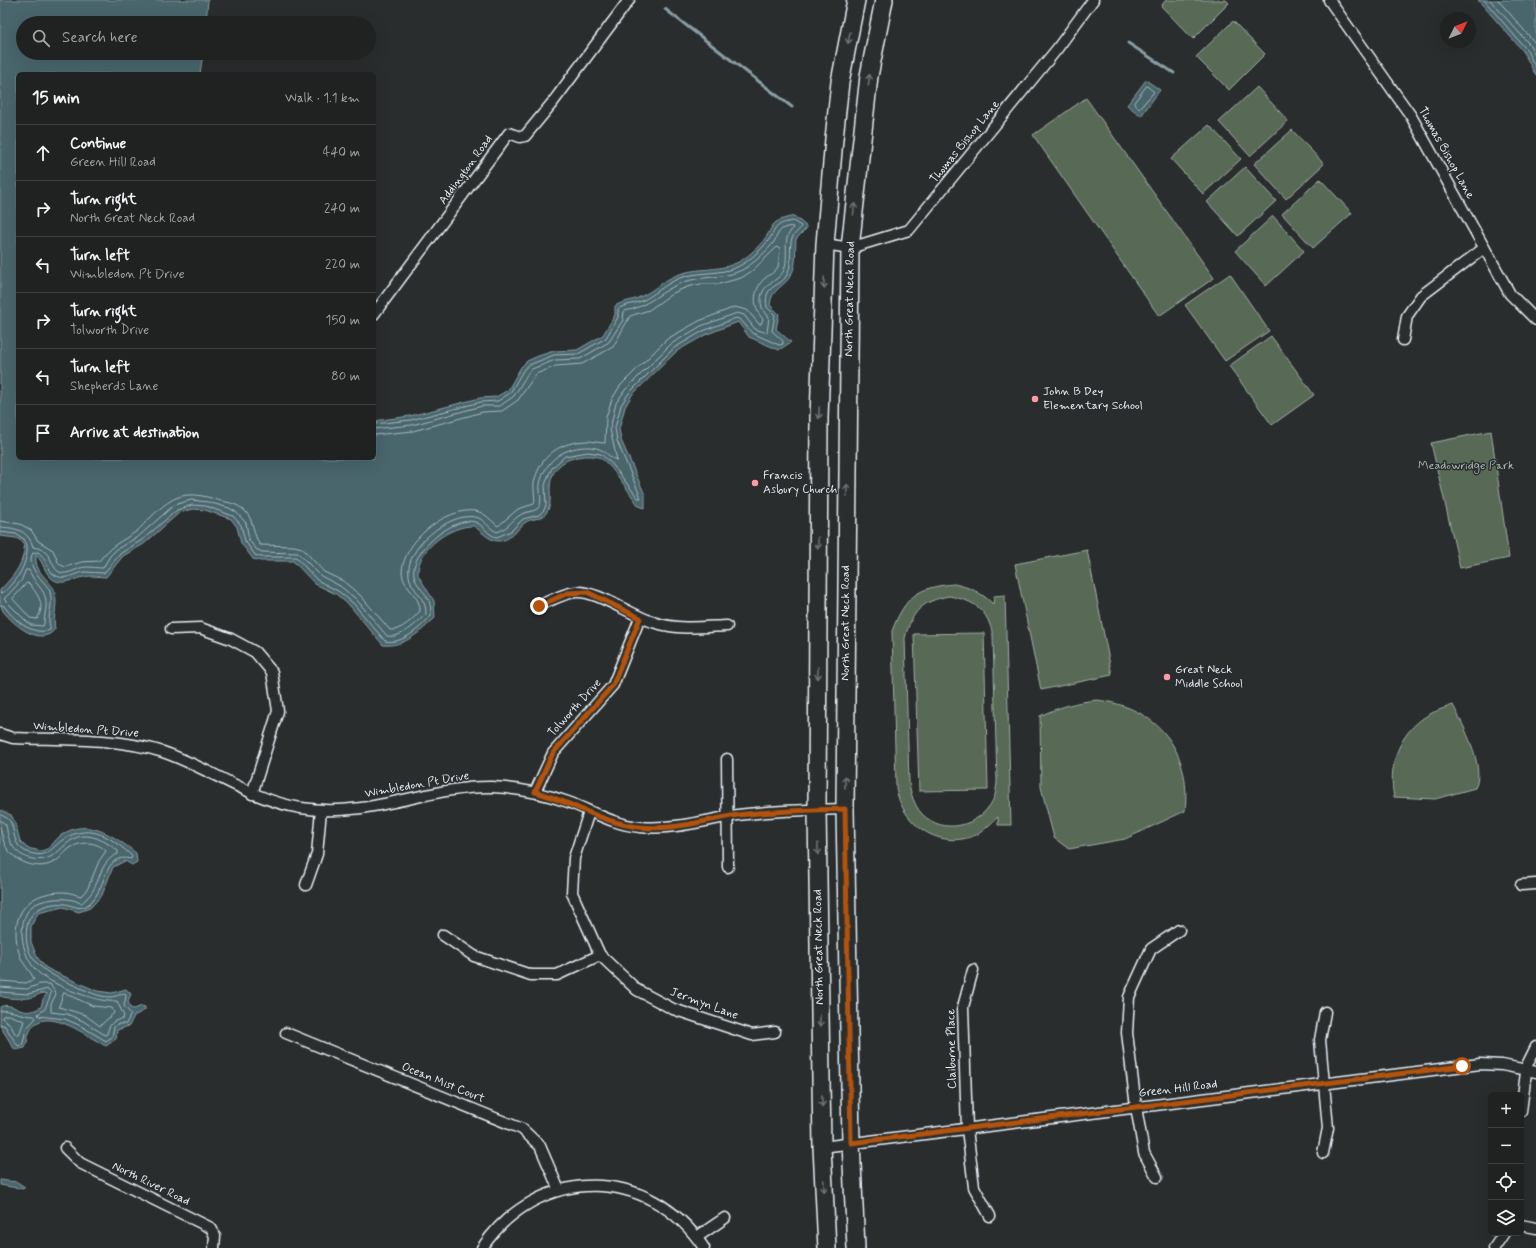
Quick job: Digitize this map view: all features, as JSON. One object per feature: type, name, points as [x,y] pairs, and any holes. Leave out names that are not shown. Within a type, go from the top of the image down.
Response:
[{"type":"main road","name":"North Great Neck Road","points":[[827,1248],[822,1147],[817,810],[819,418],[825,244],[840,82],[856,0]]},
{"type":"main road","name":"North Great Neck Road","points":[[856,1248],[851,1143],[845,809],[850,248],[869,76],[884,0]]},
{"type":"street","name":"Addington Road","points":[[376,311],[509,133],[520,137],[525,136],[553,102],[629,0]]},
{"type":"street","name":"Thomas Bishop Lane","points":[[825,244],[850,248],[909,230],[1057,49],[1092,0]]},
{"type":"street","name":"Thomas Bishop Lane","points":[[1329,0],[1411,116],[1510,294],[1536,320]]},
{"type":"street","points":[[1403,340],[1407,316],[1421,296],[1484,248]]},
{"type":"street","points":[[539,606],[568,593],[587,592],[640,618],[657,624],[677,627],[726,626]]},
{"type":"street","name":"Tolworth Drive","points":[[535,792],[553,753],[613,685],[640,618]]},
{"type":"street","points":[[171,629],[200,628],[231,639],[254,652],[272,672],[278,711],[252,794]]},
{"type":"street","name":"Wimbledon Pt Drive","points":[[0,734],[13,738],[122,743],[149,748],[185,760],[252,794],[276,803],[321,810],[354,810],[377,807],[432,794],[472,788],[492,787],[535,792],[569,803],[623,824],[658,828],[676,827],[728,817],[765,812],[845,809]]},
{"type":"street","points":[[727,759],[728,867]]},
{"type":"street","points":[[306,885],[317,854],[321,810]]},
{"type":"street","name":"Jermyn Lane","points":[[589,812],[574,858],[572,893],[600,955],[637,990],[673,1009],[752,1035],[775,1032]]},
{"type":"street","points":[[1521,885],[1536,884]]},
{"type":"street","points":[[1157,1177],[1144,1153],[1136,1107],[1127,1033],[1129,997],[1151,949],[1179,930]]},
{"type":"street","points":[[443,935],[474,956],[531,975],[557,975],[600,955]]},
{"type":"street","name":"Claiborne Place","points":[[973,970],[963,1006],[967,1129],[974,1187],[990,1216]]},
{"type":"street","points":[[1323,1153],[1328,1128],[1320,1040],[1325,1012]]},
{"type":"street","name":"Ocean Mist Court","points":[[286,1033],[522,1129],[540,1146],[559,1190]]},
{"type":"street","points":[[1524,1099],[1531,1071],[1530,1056],[1536,1047]]},
{"type":"street","name":"Green Hill Road","points":[[822,1147],[1480,1064],[1502,1065],[1531,1071]]},
{"type":"street","name":"North River Road","points":[[65,1148],[80,1163],[211,1228],[215,1236],[214,1248]]},
{"type":"street","points":[[482,1248],[499,1226],[511,1214],[524,1205],[559,1190],[591,1185],[631,1192],[665,1206],[697,1237],[704,1248]]},
{"type":"street","points":[[697,1237],[724,1218]]},
{"type":"street","points":[[1524,1226],[1536,1228]]},
{"type":"street","points":[[1494,1248],[1502,1236]]},
{"type":"green space","points":[[1166,0],[1226,0],[1229,3],[1193,39],[1161,6]]},
{"type":"green space","points":[[1233,21],[1265,54],[1229,90],[1196,57]]},
{"type":"green space","points":[[1257,87],[1288,121],[1250,156],[1219,122]]},
{"type":"green space","points":[[1086,98],[1214,278],[1159,316],[1033,135]]},
{"type":"green space","points":[[1209,125],[1241,159],[1203,194],[1171,159]]},
{"type":"green space","points":[[1292,130],[1324,164],[1286,199],[1254,164]]},
{"type":"green space","points":[[1245,167],[1276,201],[1238,236],[1207,202]]},
{"type":"green space","points":[[1320,179],[1352,213],[1313,248],[1282,214]]},
{"type":"green space","points":[[1273,216],[1304,251],[1266,286],[1235,251]]},
{"type":"green space","points":[[1230,274],[1269,331],[1225,361],[1185,305]]},
{"type":"green space","points":[[1271,336],[1314,395],[1272,425],[1229,366]]},
{"type":"green space","name":"Meadowridge Park","points":[[1491,431],[1509,558],[1460,568],[1431,443]]},
{"type":"green space","points":[[1087,550],[1112,675],[1041,690],[1015,564]]},
{"type":"green space","points":[[954,584],[970,588],[984,596],[993,604],[994,596],[1005,595],[1011,825],[998,825],[998,817],[976,835],[962,839],[936,837],[924,831],[914,823],[905,812],[899,800],[896,787],[892,631],[902,610],[914,596],[922,591],[941,585]],"holes":[[[949,596],[973,604],[983,613],[993,635],[997,782],[993,800],[980,816],[971,822],[951,826],[941,825],[931,821],[919,811],[909,783],[905,638],[915,614],[925,604]]]},
{"type":"green space","points":[[984,633],[988,790],[919,791],[914,634]]},
{"type":"green space","points":[[1097,700],[1118,704],[1137,712],[1153,722],[1166,735],[1176,751],[1183,769],[1186,789],[1185,811],[1125,839],[1069,849],[1054,838],[1041,787],[1040,716],[1068,705]]},
{"type":"green space","points":[[1453,705],[1476,758],[1478,779],[1475,788],[1435,799],[1394,797],[1392,776],[1396,754],[1406,735],[1413,726],[1425,717]]},
{"type":"water","points":[[0,0],[208,0],[207,16],[16,16],[16,60],[202,60],[200,72],[16,72],[16,460],[376,460],[376,421],[410,416],[480,398],[496,397],[508,390],[521,367],[527,361],[554,351],[577,350],[603,335],[615,315],[615,306],[646,294],[676,275],[689,271],[721,268],[738,262],[752,253],[760,245],[773,225],[783,219],[794,216],[806,226],[806,229],[796,239],[794,269],[786,282],[773,295],[770,305],[779,314],[776,329],[791,342],[779,350],[749,337],[738,322],[705,335],[677,351],[632,395],[625,407],[619,429],[621,440],[645,495],[645,508],[639,506],[609,465],[598,457],[579,457],[564,462],[557,468],[551,479],[550,502],[548,510],[544,516],[529,520],[509,538],[503,540],[493,540],[474,526],[465,527],[446,534],[429,548],[419,565],[418,575],[434,601],[435,618],[412,638],[398,644],[383,645],[350,606],[336,594],[315,584],[293,561],[261,561],[253,559],[241,543],[237,527],[231,519],[205,510],[193,509],[180,512],[144,544],[123,556],[106,577],[89,576],[65,582],[58,582],[48,575],[41,561],[36,555],[37,566],[53,588],[56,603],[54,619],[55,629],[49,634],[42,636],[35,635],[13,622],[3,611],[1,606],[0,590],[10,580],[18,568],[24,549],[23,542],[16,538],[0,536]]},
{"type":"water","points":[[1478,0],[1536,0],[1536,76],[1523,51]]},
{"type":"water","points":[[1146,80],[1160,90],[1141,116],[1127,105]]},
{"type":"water","points":[[0,810],[11,815],[15,822],[20,841],[27,848],[41,851],[49,848],[60,836],[70,830],[90,828],[119,840],[136,853],[137,862],[132,865],[125,861],[113,867],[102,895],[90,908],[79,912],[63,907],[38,913],[31,926],[31,942],[37,957],[45,967],[97,991],[112,993],[126,989],[131,994],[128,1001],[130,1008],[134,1009],[142,1006],[145,1007],[145,1010],[134,1016],[129,1026],[117,1030],[116,1039],[106,1046],[67,1025],[56,1021],[45,1020],[37,1023],[30,1031],[25,1048],[15,1050],[0,1026],[0,1007],[10,1006],[28,1012],[41,1007],[43,999],[47,994],[43,993],[22,999],[0,996]]},
{"type":"water","points":[[0,1180],[17,1182],[25,1187],[23,1189],[0,1185]]},
{"type":"waterway","points":[[665,9],[792,107]]},
{"type":"waterway","points":[[1128,43],[1174,73]]},
{"type":"place","name":"John B Dey Elementary School","points":[[1035,399]]},
{"type":"place","name":"Francis Asbury Church","points":[[755,483]]},
{"type":"place","name":"Great Neck Middle School","points":[[1167,677]]},
{"type":"route","points":[[539,606],[568,593],[587,592],[594,594],[640,618],[613,685],[553,753],[535,792],[569,803],[612,822],[638,827],[676,827],[765,812],[845,809],[851,1143],[1462,1066]]}]
